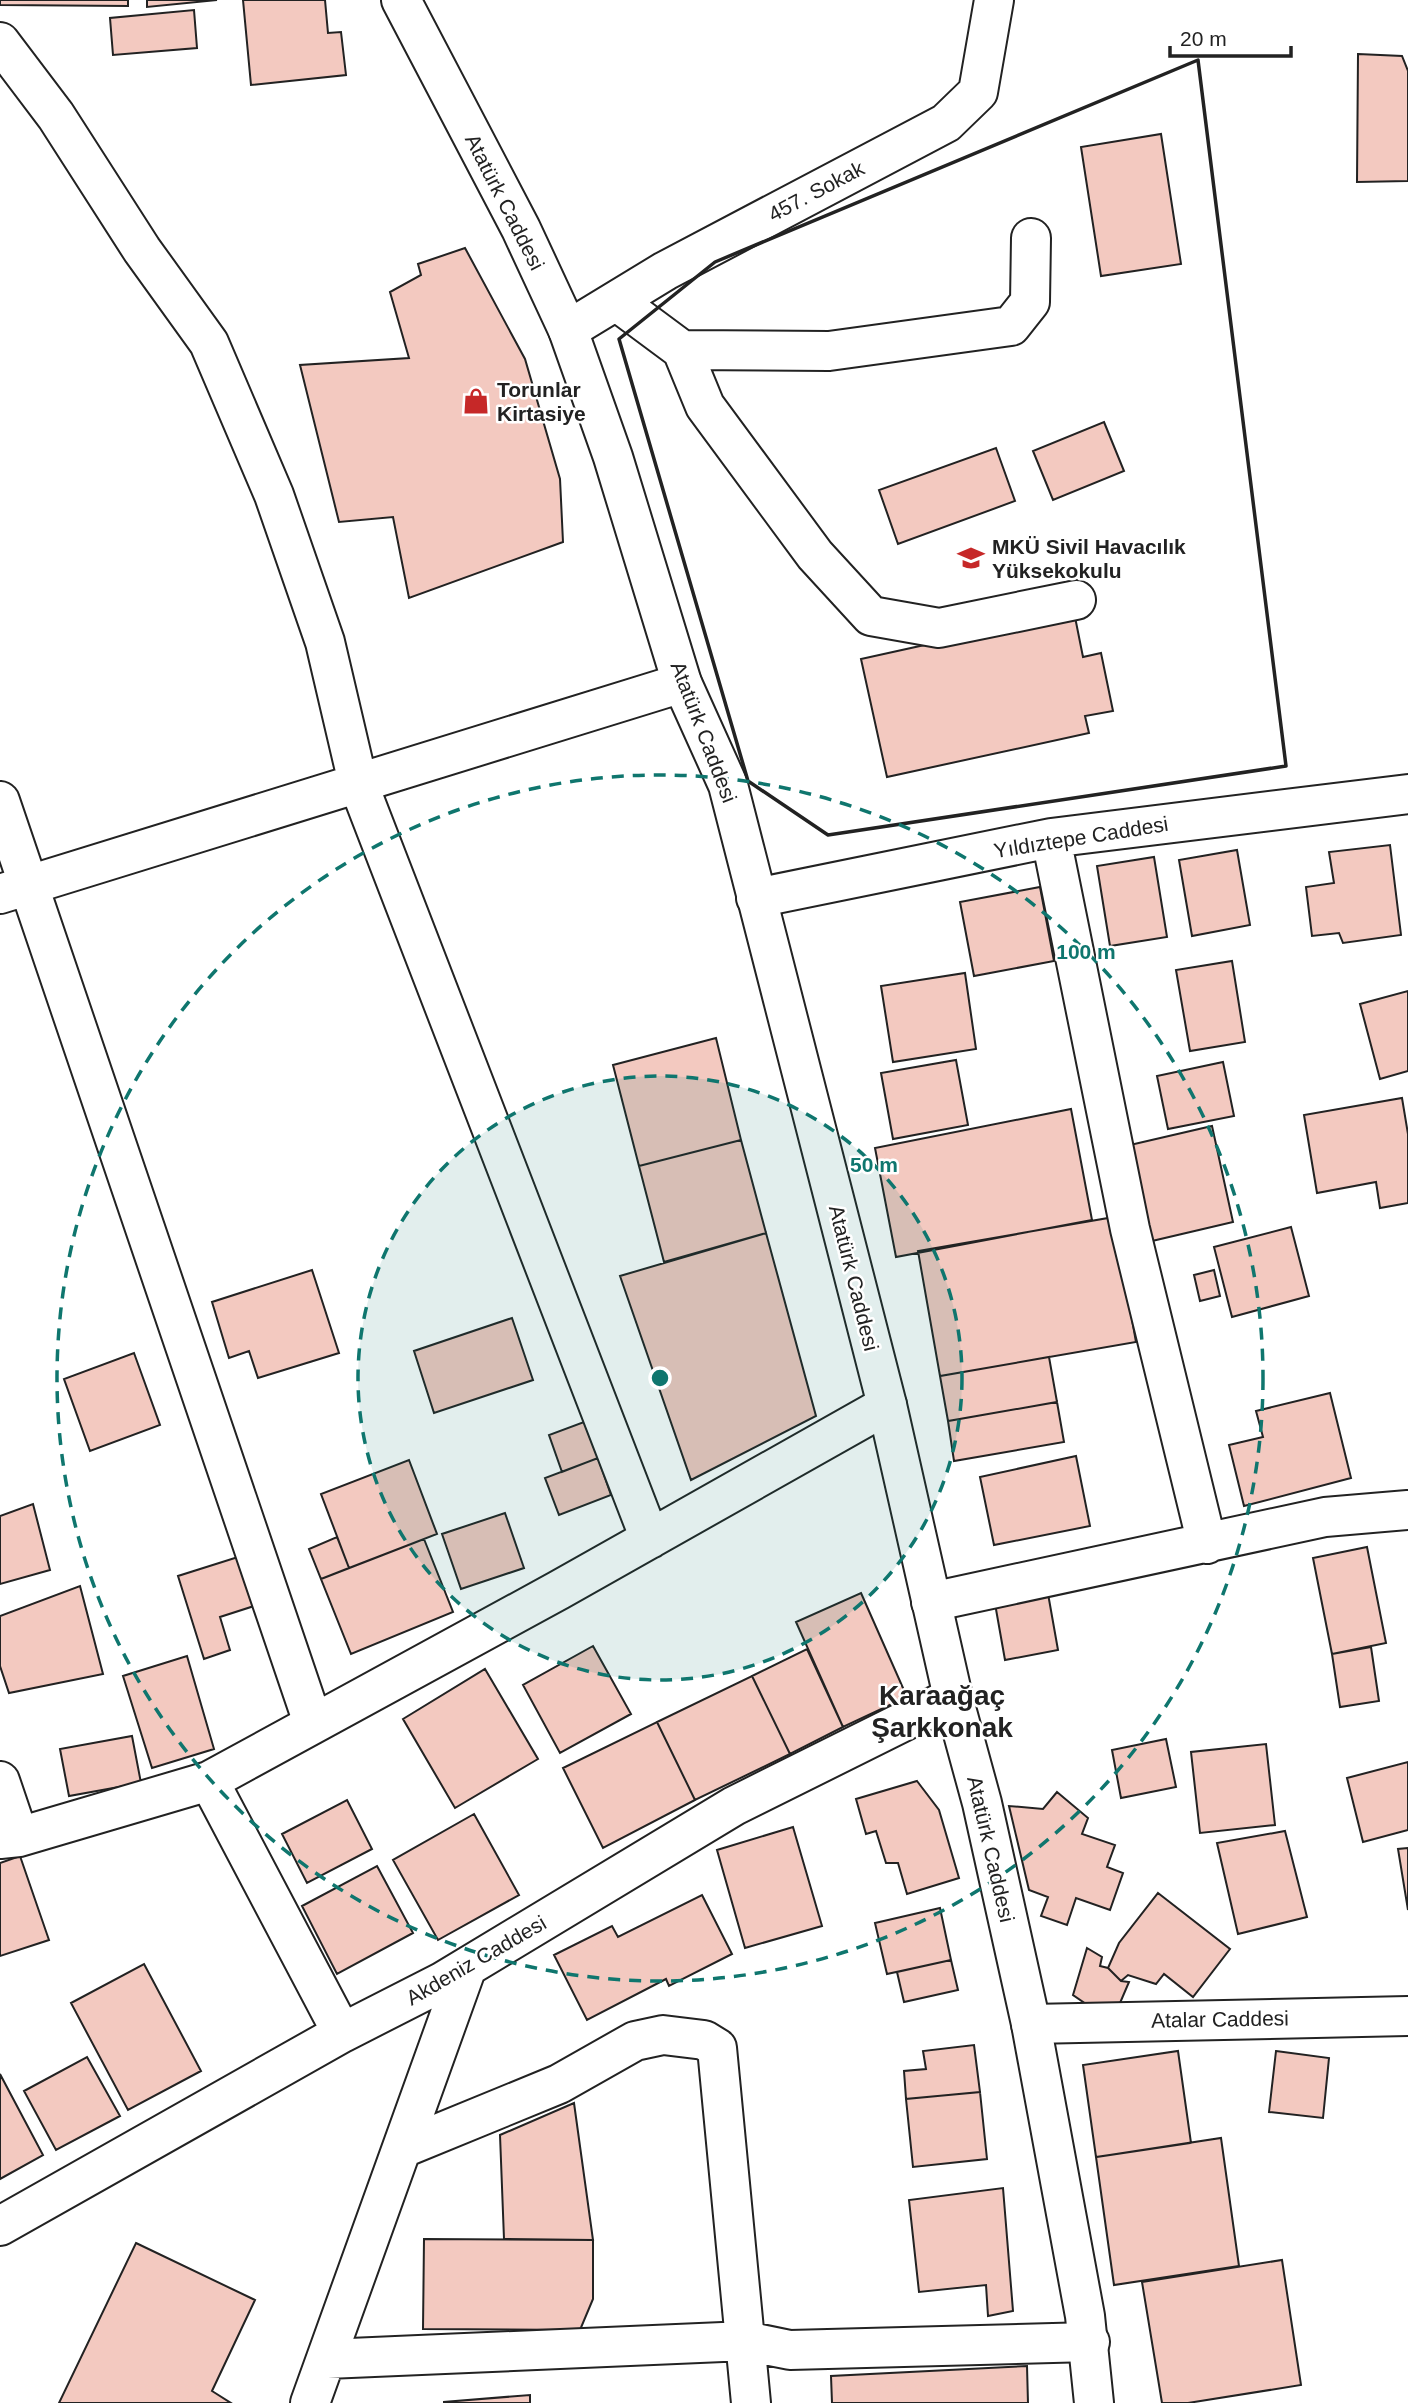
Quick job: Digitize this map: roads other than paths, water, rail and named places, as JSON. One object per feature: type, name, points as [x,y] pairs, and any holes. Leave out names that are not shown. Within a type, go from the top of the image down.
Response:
[{"type":"street","name":"Atatürk Caddesi","points":[[401,0],[521,229],[568,330],[613,457],[682,683],[728,785],[887,1405],[953,1697],[982,1803],[1031,2024],[1090,2342],[1094,2403]]},
{"type":"street","name":"457. Sokak","points":[[568,330],[666,271],[946,122],[978,92],[994,0]]},
{"type":"street","points":[[0,43],[56,116],[142,250],[209,342],[274,495],[325,642],[358,783],[650,1539]]},
{"type":"street","points":[[682,350],[829,351],[1011,326],[1030,302],[1031,238]]},
{"type":"street","points":[[615,301],[682,350],[705,406],[815,555],[871,616],[939,628],[1076,600]]},
{"type":"street","points":[[13,889],[682,683]]},
{"type":"street","name":"Yıldıztepe Caddesi","points":[[757,898],[1051,838],[1408,794]]},
{"type":"street","points":[[0,801],[13,889],[313,1723]]},
{"type":"street","points":[[1051,838],[1130,1229],[1207,1544]]},
{"type":"street","points":[[0,1781],[10,1838],[209,1781],[650,1539],[887,1405]]},
{"type":"street","points":[[931,1602],[1325,1517],[1408,1510]]},
{"type":"street","name":"Akdeniz Caddesi","points":[[0,2226],[342,2033],[467,1966],[734,1806],[953,1697]]},
{"type":"street","points":[[209,1781],[342,2033]]},
{"type":"street","points":[[310,2403],[467,1966]]},
{"type":"street","name":"Atalar Caddesi","points":[[1031,2024],[1408,2016]]},
{"type":"street","points":[[403,2148],[559,2084],[635,2041],[663,2035],[704,2040],[717,2048],[751,2403]]},
{"type":"street","points":[[327,2359],[746,2342],[790,2350],[1090,2342]]},
{"type":"place","name":"Torunlar Kirtasiye","points":[[476,401]]},
{"type":"place","name":"MKÜ Sivil Havacılık Yüksekokulu","points":[[971,558]]},
{"type":"district","name":"Karaağaç Şarkkonak","points":[[942,1711]]}]
